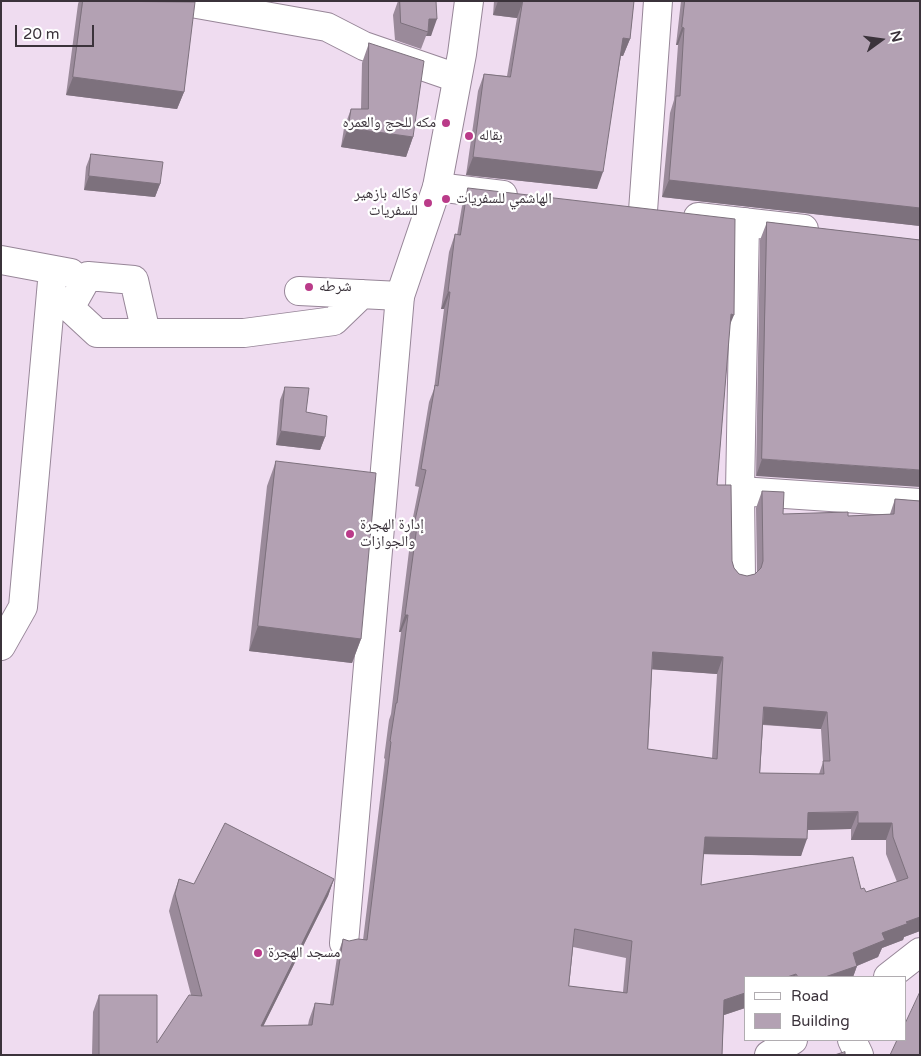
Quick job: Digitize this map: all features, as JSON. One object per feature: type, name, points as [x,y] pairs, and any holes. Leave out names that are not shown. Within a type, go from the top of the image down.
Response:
[{"type":"street","points":[[180,1],[327,27],[364,46],[457,78]]},
{"type":"street","points":[[344,943],[400,296],[437,187],[469,1]]},
{"type":"street","points":[[658,1],[633,210],[832,232]]},
{"type":"street","points":[[437,187],[525,197]]},
{"type":"street","points":[[741,578],[740,492],[745,222]]},
{"type":"street","points":[[1,260],[88,276],[134,280],[146,333]]},
{"type":"street","points":[[1,646],[23,607],[54,270]]},
{"type":"street","points":[[88,276],[70,308],[97,333],[244,333],[334,321],[362,294]]},
{"type":"street","points":[[299,291],[400,296]]},
{"type":"street","points":[[740,492],[920,503]]},
{"type":"street","points":[[889,976],[920,952]]},
{"type":"street","points":[[768,1055],[792,1041]]},
{"type":"street","points":[[852,1041],[859,1055]]},
{"type":"building","points":[[83,1],[195,2],[184,92],[73,77]]},
{"type":"building","points":[[400,1],[436,1],[437,19],[429,19],[428,32],[401,23]]},
{"type":"building","points":[[523,1],[634,1],[630,39],[623,38],[603,172],[473,157],[484,74],[510,77]]},
{"type":"building","points":[[685,1],[920,1],[920,208],[669,180],[676,96],[680,96],[684,28],[682,27]]},
{"type":"building","points":[[369,43],[424,61],[413,137],[348,128],[351,109],[368,109]]},
{"type":"building","points":[[91,154],[163,162],[160,184],[89,176]]},
{"type":"building","points":[[468,188],[735,219],[734,315],[731,314],[717,485],[731,485],[732,561],[734,568],[739,574],[747,576],[755,574],[761,568],[763,561],[762,491],[784,492],[783,514],[848,512],[848,516],[894,514],[895,499],[920,501],[920,917],[882,933],[885,940],[853,953],[857,966],[828,976],[797,976],[796,974],[790,976],[744,976],[744,993],[724,1000],[722,1055],[99,1055],[99,995],[157,995],[157,1043],[189,995],[202,996],[175,894],[179,879],[194,884],[225,823],[334,879],[261,1026],[312,1025],[315,1003],[333,1005],[343,939],[349,941],[367,940],[390,741],[397,703],[408,615],[405,615],[417,526],[414,525],[426,470],[421,469],[435,385],[438,386],[455,234],[460,235]],"holes":[[[653,652],[723,657],[717,759],[648,749]],[[764,707],[827,712],[830,761],[823,761],[824,774],[760,773]],[[858,812],[858,823],[892,823],[893,837],[908,878],[866,892],[864,888],[861,889],[853,857],[701,885],[705,837],[807,839],[808,813]],[[575,929],[632,941],[627,993],[569,986]]]},
{"type":"building","points":[[767,222],[920,240],[920,470],[762,459]]},
{"type":"building","points":[[285,387],[309,388],[306,412],[327,416],[325,437],[281,431]]},
{"type":"building","points":[[276,461],[376,473],[361,639],[258,626]]},
{"type":"building","points":[[920,992],[920,1055],[890,1055],[897,1041],[906,1041],[906,1022]]},
{"type":"place","name":"مكه للحج والعمره","points":[[446,123]]},
{"type":"place","name":"بقاله","points":[[469,136]]},
{"type":"place","name":"الهاشمي للسفريات","points":[[446,199]]},
{"type":"place","name":"وكاله بازهير للسفريات","points":[[428,203]]},
{"type":"place","name":"شرطه","points":[[309,287]]},
{"type":"place","name":"إدارة الهجرة والجوازات","points":[[350,534]]},
{"type":"place","name":"مسجد الهجرة","points":[[258,953]]}]
